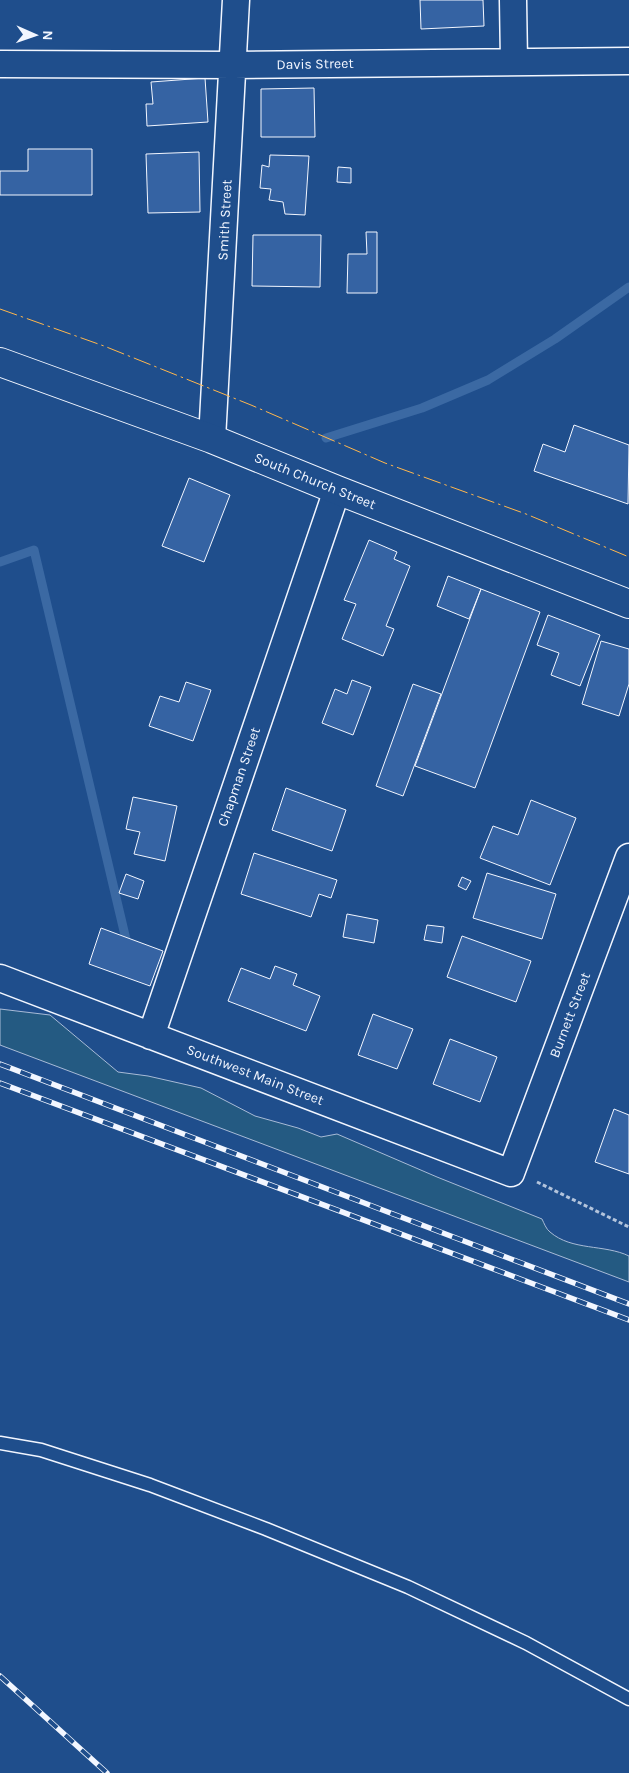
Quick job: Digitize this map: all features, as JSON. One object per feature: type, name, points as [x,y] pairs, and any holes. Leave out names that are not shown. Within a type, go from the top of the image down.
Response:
[{"type":"main road","name":"South Church Street","points":[[0,362],[212,439],[629,604]]},
{"type":"street","name":"Smith Street","points":[[212,439],[236,0]]},
{"type":"street","points":[[513,0],[514,61]]},
{"type":"street","name":"Davis Street","points":[[0,64],[629,60]]},
{"type":"street","name":"Chapman Street","points":[[151,1036],[337,490]]},
{"type":"street","name":"Burnett Street","points":[[511,1173],[629,857]]},
{"type":"street","name":"Southwest Main Street","points":[[0,978],[511,1173]]},
{"type":"lane","points":[[0,1443],[41,1450],[150,1485],[399,1583],[526,1643],[629,1699]]},
{"type":"path","points":[[511,1173],[543,1184],[629,1227]]},
{"type":"shaded area","points":[[0,1009],[50,1015],[118,1072],[148,1076],[201,1088],[255,1116],[298,1128],[321,1137],[337,1134],[542,1219],[550,1232],[568,1242],[619,1252],[629,1256],[629,1282],[0,1045]]},
{"type":"building","points":[[420,0],[483,0],[484,26],[421,29]]},
{"type":"building","points":[[205,78],[208,122],[147,126],[146,104],[153,104],[151,82]]},
{"type":"building","points":[[314,88],[315,137],[261,137],[261,89]]},
{"type":"building","points":[[28,149],[92,149],[92,195],[0,195],[0,171],[28,171]]},
{"type":"building","points":[[199,152],[200,212],[148,213],[146,154]]},
{"type":"building","points":[[270,155],[309,156],[305,215],[285,214],[283,202],[269,200],[271,189],[260,188],[262,165],[269,167]]},
{"type":"building","points":[[338,167],[351,168],[351,183],[337,182]]},
{"type":"building","points":[[366,232],[377,232],[377,293],[347,293],[348,254],[367,254]]},
{"type":"building","points":[[253,235],[321,235],[320,287],[252,286]]},
{"type":"building","points":[[574,425],[629,445],[628,504],[534,471],[543,444],[565,452]]},
{"type":"building","points":[[189,478],[230,495],[204,562],[162,546]]},
{"type":"building","points":[[369,540],[397,552],[394,559],[410,566],[386,626],[394,629],[383,656],[342,639],[356,604],[344,600]]},
{"type":"building","points":[[448,576],[481,589],[469,619],[437,606]]},
{"type":"building","points":[[481,589],[540,612],[475,788],[415,766]]},
{"type":"building","points":[[548,615],[600,635],[580,686],[551,675],[559,653],[537,645]]},
{"type":"building","points":[[601,641],[629,649],[629,684],[619,716],[582,704]]},
{"type":"building","points":[[352,680],[371,687],[353,735],[322,723],[335,689],[347,694]]},
{"type":"building","points":[[186,682],[211,690],[193,741],[149,726],[160,696],[179,702]]},
{"type":"building","points":[[413,684],[441,694],[403,796],[376,786]]},
{"type":"building","points":[[286,788],[346,810],[332,851],[272,830]]},
{"type":"building","points":[[133,797],[177,806],[165,861],[134,854],[140,832],[126,829]]},
{"type":"building","points":[[531,800],[576,818],[550,885],[480,858],[493,826],[518,835]]},
{"type":"building","points":[[254,853],[337,880],[331,898],[319,894],[311,917],[241,894]]},
{"type":"building","points":[[487,873],[556,894],[542,939],[473,918]]},
{"type":"building","points":[[126,874],[144,881],[138,899],[119,893]]},
{"type":"building","points":[[462,877],[471,881],[466,890],[458,886]]},
{"type":"building","points":[[347,914],[378,920],[374,943],[343,937]]},
{"type":"building","points":[[427,925],[444,927],[442,943],[424,940]]},
{"type":"building","points":[[101,928],[163,951],[150,986],[89,964]]},
{"type":"building","points":[[462,936],[531,961],[516,1002],[447,977]]},
{"type":"building","points":[[275,966],[297,974],[293,985],[320,996],[306,1031],[228,1001],[241,968],[270,979]]},
{"type":"building","points":[[373,1014],[413,1029],[397,1069],[358,1055]]},
{"type":"building","points":[[450,1039],[497,1057],[480,1102],[433,1084]]},
{"type":"building","points":[[614,1109],[629,1115],[629,1174],[595,1162]]},
{"type":"waterway","points":[[326,438],[422,408],[488,380],[555,339],[629,287]]},
{"type":"waterway","points":[[0,562],[34,550],[128,948]]},
{"type":"railway","points":[[0,1064],[629,1304]]},
{"type":"railway","points":[[0,1083],[629,1320]]},
{"type":"railway","points":[[0,1676],[107,1773]]},
{"type":"power","points":[[0,309],[104,346],[251,405],[385,463],[526,514],[629,557]]}]
